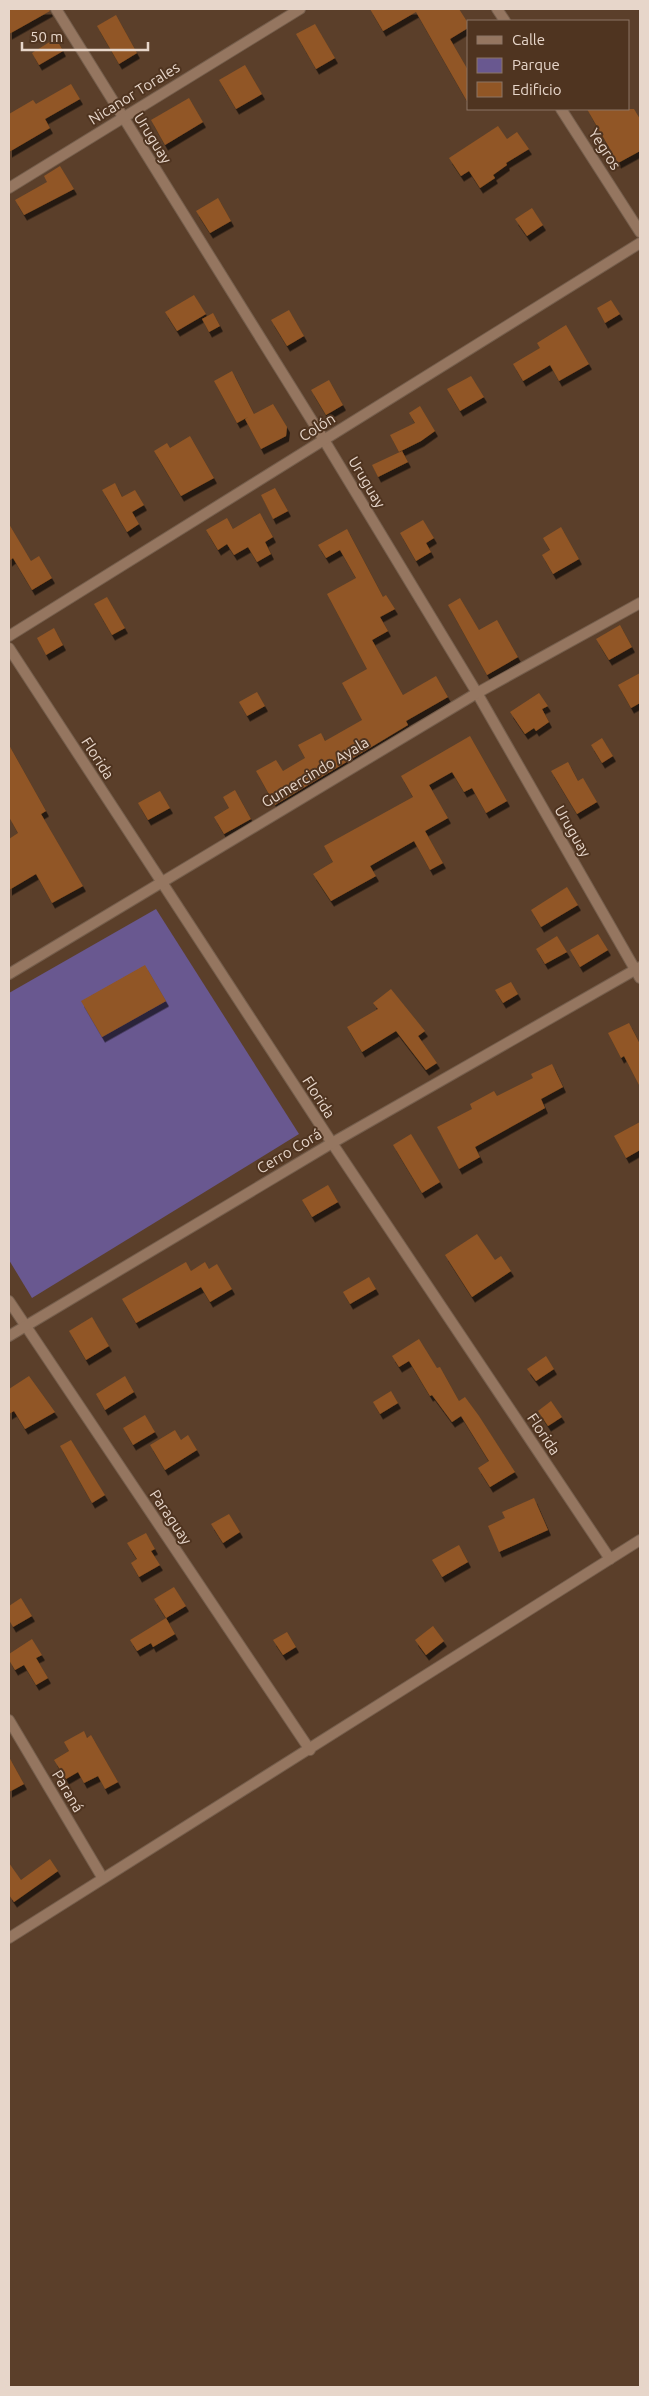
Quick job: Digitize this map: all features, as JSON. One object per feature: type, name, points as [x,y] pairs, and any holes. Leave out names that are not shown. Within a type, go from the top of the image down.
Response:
[{"type":"street","name":"Uruguay","points":[[56,9],[122,118],[324,440],[477,693],[638,971]]},
{"type":"street","name":"Nicanor Torales","points":[[9,188],[300,9]]},
{"type":"street","points":[[497,9],[504,20]]},
{"type":"street","name":"Yegros","points":[[562,110],[640,232]]},
{"type":"street","name":"Colón","points":[[9,636],[640,243]]},
{"type":"street","name":"Gumercindo Ayala","points":[[9,974],[477,693],[640,603]]},
{"type":"street","name":"Florida","points":[[9,648],[160,883],[610,1559]]},
{"type":"street","name":"Cerro Corá","points":[[9,1336],[332,1143],[638,971]]},
{"type":"street","name":"Paraguay","points":[[9,1300],[25,1327],[310,1750]]},
{"type":"street","points":[[9,1938],[102,1877],[310,1750],[640,1540]]},
{"type":"street","name":"Paraná","points":[[9,1720],[102,1877]]},
{"type":"green space","points":[[156,909],[299,1134],[32,1298],[9,1260],[9,993]]},
{"type":"building","points":[[9,9],[49,9],[50,11],[9,34]]},
{"type":"building","points":[[370,9],[459,9],[467,21],[467,29],[450,39],[467,68],[467,101],[416,12],[383,31]]},
{"type":"building","points":[[116,15],[137,53],[119,64],[97,26]]},
{"type":"building","points":[[315,24],[335,58],[316,69],[296,34]]},
{"type":"building","points":[[56,38],[63,51],[39,65],[32,53]]},
{"type":"building","points":[[245,65],[262,94],[236,109],[219,80]]},
{"type":"building","points":[[71,84],[80,99],[45,119],[50,128],[9,152],[9,114],[33,100],[36,104]]},
{"type":"building","points":[[189,98],[203,122],[165,145],[151,120]]},
{"type":"building","points":[[634,109],[640,119],[640,151],[618,163],[588,110]]},
{"type":"building","points":[[498,126],[507,139],[517,132],[529,149],[506,163],[507,165],[493,175],[495,178],[480,188],[469,171],[461,176],[449,158]]},
{"type":"building","points":[[60,166],[74,189],[24,215],[15,200],[47,182],[44,176]]},
{"type":"building","points":[[218,198],[231,221],[210,233],[196,211]]},
{"type":"building","points":[[532,208],[543,225],[527,236],[515,219]]},
{"type":"building","points":[[194,295],[206,314],[177,331],[165,312]]},
{"type":"building","points":[[611,300],[620,314],[605,323],[597,308]]},
{"type":"building","points":[[289,310],[304,336],[287,346],[271,320]]},
{"type":"building","points":[[213,313],[220,326],[209,332],[202,319]]},
{"type":"building","points":[[566,325],[589,364],[559,381],[550,365],[523,381],[513,364],[540,348],[537,343]]},
{"type":"building","points":[[232,371],[254,414],[273,404],[287,427],[286,436],[261,449],[245,419],[248,417],[237,423],[214,381]]},
{"type":"building","points":[[471,376],[484,397],[460,411],[447,389]]},
{"type":"building","points":[[329,380],[343,405],[326,415],[311,390]]},
{"type":"building","points":[[420,406],[435,431],[421,441],[399,452],[390,435],[415,423],[409,413]]},
{"type":"building","points":[[190,436],[214,478],[181,496],[154,451],[167,443],[170,448]]},
{"type":"building","points":[[402,451],[408,462],[378,477],[372,465]]},
{"type":"building","points":[[115,483],[122,497],[135,490],[144,505],[132,512],[139,524],[127,532],[102,490]]},
{"type":"building","points":[[275,488],[288,511],[273,519],[261,495]]},
{"type":"building","points":[[260,513],[273,537],[265,542],[271,554],[257,562],[248,547],[234,555],[227,544],[218,550],[206,530],[227,518],[233,529]]},
{"type":"building","points":[[423,520],[434,538],[426,543],[431,552],[416,561],[400,533]]},
{"type":"building","points":[[9,524],[31,561],[39,556],[52,578],[32,590],[13,558],[9,561]]},
{"type":"building","points":[[561,527],[579,559],[553,574],[542,555],[550,550],[543,538]]},
{"type":"building","points":[[347,529],[383,597],[386,595],[395,609],[380,617],[388,631],[372,640],[403,695],[436,676],[448,697],[406,721],[408,725],[275,805],[256,771],[276,760],[283,771],[305,758],[298,745],[321,733],[325,741],[362,720],[342,683],[367,669],[327,594],[356,578],[340,550],[326,558],[318,545]]},
{"type":"building","points":[[107,597],[125,628],[112,635],[94,604]]},
{"type":"building","points":[[460,598],[479,630],[497,620],[518,657],[487,675],[448,605]]},
{"type":"building","points":[[620,625],[632,647],[609,660],[596,639]]},
{"type":"building","points":[[54,628],[63,645],[46,655],[37,638]]},
{"type":"building","points":[[640,673],[640,703],[631,708],[618,685]]},
{"type":"building","points":[[257,692],[265,706],[247,716],[239,702]]},
{"type":"building","points":[[539,693],[548,706],[542,709],[549,722],[536,731],[534,728],[525,734],[510,712]]},
{"type":"building","points":[[470,736],[507,801],[486,813],[472,788],[464,792],[452,772],[429,785],[448,818],[425,831],[443,863],[430,870],[414,841],[370,866],[376,876],[331,901],[313,874],[333,862],[324,846],[413,797],[401,776]]},
{"type":"building","points":[[602,738],[613,756],[602,763],[591,745]]},
{"type":"building","points":[[9,745],[46,811],[41,814],[83,886],[52,903],[36,874],[9,890],[9,839],[18,833],[9,817]]},
{"type":"building","points":[[568,762],[578,781],[583,778],[597,802],[577,814],[551,771]]},
{"type":"building","points":[[235,790],[251,819],[224,834],[214,817],[229,808],[223,797]]},
{"type":"building","points":[[160,791],[170,808],[148,820],[138,803]]},
{"type":"building","points":[[567,887],[578,905],[541,927],[531,910]]},
{"type":"building","points":[[598,934],[608,950],[580,967],[570,950]]},
{"type":"building","points":[[557,936],[567,952],[545,964],[536,949]]},
{"type":"building","points":[[145,965],[166,1001],[102,1037],[81,1001]]},
{"type":"building","points":[[511,982],[518,994],[503,1003],[495,990]]},
{"type":"building","points":[[391,989],[425,1031],[418,1036],[437,1063],[426,1070],[396,1031],[362,1052],[347,1027],[378,1009],[373,1003]]},
{"type":"building","points":[[629,1023],[640,1044],[640,1087],[624,1056],[621,1058],[608,1033]]},
{"type":"building","points":[[552,1064],[563,1087],[541,1099],[545,1108],[475,1147],[480,1157],[459,1169],[437,1127],[472,1109],[470,1104],[494,1091],[497,1096],[533,1078],[531,1074]]},
{"type":"building","points":[[640,1122],[640,1150],[626,1158],[614,1136]]},
{"type":"building","points":[[411,1134],[440,1182],[422,1193],[393,1145]]},
{"type":"building","points":[[328,1185],[338,1202],[312,1217],[302,1200]]},
{"type":"building","points":[[477,1234],[495,1260],[501,1256],[511,1271],[472,1297],[445,1255]]},
{"type":"building","points":[[186,1262],[191,1271],[205,1262],[209,1269],[217,1264],[232,1289],[210,1302],[201,1287],[136,1323],[122,1299]]},
{"type":"building","points":[[369,1277],[376,1289],[350,1304],[343,1292]]},
{"type":"building","points":[[92,1317],[109,1346],[86,1360],[69,1331]]},
{"type":"building","points":[[419,1339],[437,1368],[440,1367],[459,1401],[465,1397],[515,1472],[490,1487],[478,1468],[489,1461],[461,1416],[452,1422],[432,1395],[430,1396],[409,1361],[399,1367],[392,1356]]},
{"type":"building","points":[[546,1356],[554,1369],[536,1381],[527,1369]]},
{"type":"building","points":[[29,1376],[55,1412],[25,1429],[14,1411],[9,1414],[9,1389]]},
{"type":"building","points":[[125,1376],[134,1392],[105,1410],[96,1394]]},
{"type":"building","points":[[391,1391],[398,1403],[380,1414],[373,1402]]},
{"type":"building","points":[[551,1401],[562,1417],[548,1426],[538,1411]]},
{"type":"building","points":[[145,1415],[155,1432],[133,1445],[123,1428]]},
{"type":"building","points":[[175,1430],[181,1440],[188,1435],[197,1450],[165,1470],[150,1445]]},
{"type":"building","points":[[71,1440],[105,1495],[92,1503],[60,1446]]},
{"type":"building","points":[[534,1498],[548,1530],[499,1552],[488,1526],[505,1518],[502,1512]]},
{"type":"building","points":[[229,1514],[240,1532],[223,1543],[211,1524]]},
{"type":"building","points":[[146,1533],[155,1549],[151,1551],[160,1565],[139,1577],[131,1563],[137,1559],[127,1543]]},
{"type":"building","points":[[459,1545],[468,1562],[442,1577],[432,1560]]},
{"type":"building","points":[[174,1587],[186,1606],[166,1618],[154,1599]]},
{"type":"building","points":[[21,1598],[32,1616],[13,1627],[9,1620],[9,1606]]},
{"type":"building","points":[[166,1618],[175,1634],[153,1647],[151,1643],[137,1651],[130,1640]]},
{"type":"building","points":[[433,1626],[444,1641],[426,1655],[415,1640]]},
{"type":"building","points":[[287,1632],[296,1647],[283,1655],[273,1640]]},
{"type":"building","points":[[32,1639],[42,1655],[36,1658],[48,1678],[36,1685],[24,1665],[15,1670],[9,1660],[9,1654]]},
{"type":"building","points":[[84,1731],[87,1738],[91,1735],[118,1782],[105,1789],[98,1776],[84,1783],[78,1772],[66,1779],[54,1760],[69,1751],[64,1742]]},
{"type":"building","points":[[9,1757],[24,1784],[9,1792]]},
{"type":"building","points":[[50,1859],[58,1871],[14,1902],[9,1895],[9,1863],[21,1880]]}]
